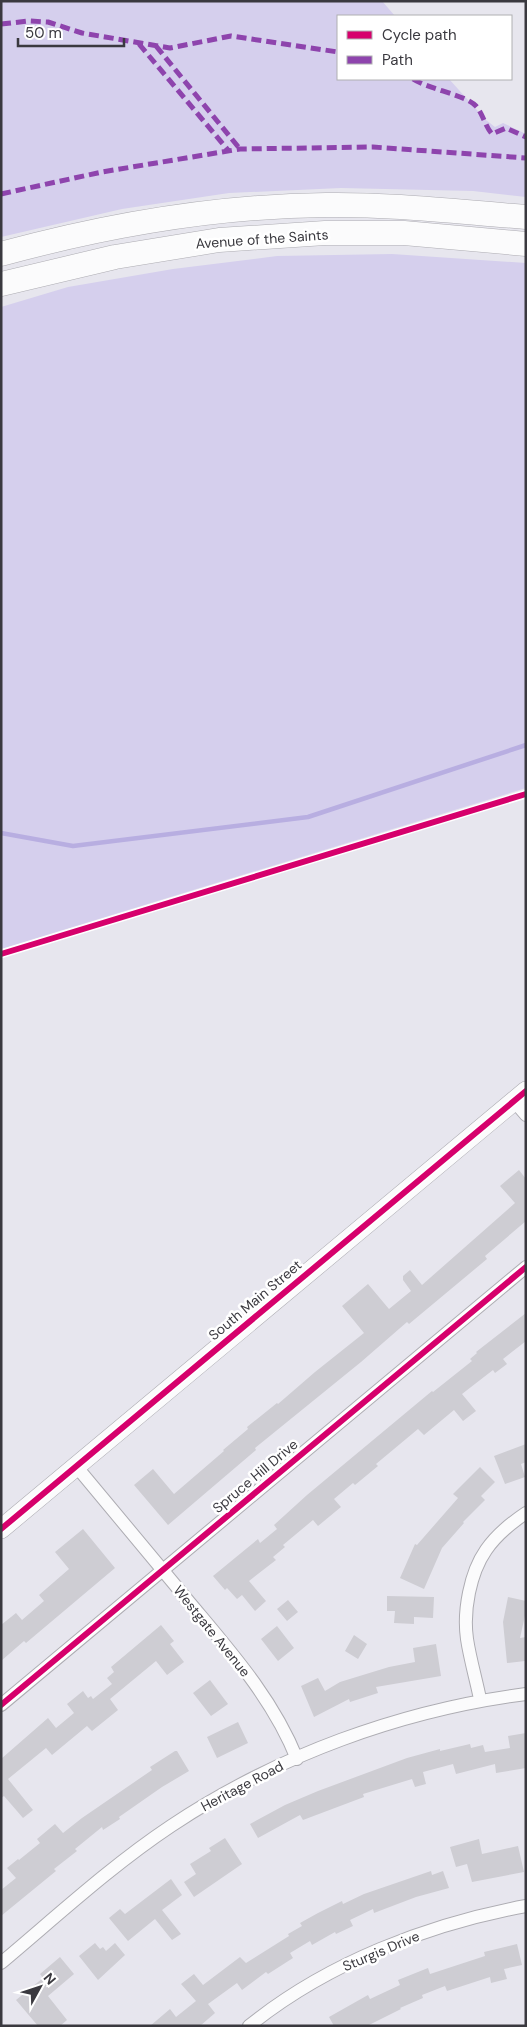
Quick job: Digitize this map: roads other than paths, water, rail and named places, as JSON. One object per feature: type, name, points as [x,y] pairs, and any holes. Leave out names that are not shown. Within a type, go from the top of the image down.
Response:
[{"type":"highway","name":"Avenue of the Saints","points":[[1,254],[50,240],[152,219],[259,208],[325,205],[395,206],[526,217]]},
{"type":"highway","name":"Avenue of the Saints","points":[[1,284],[115,257],[219,240],[325,233],[404,232],[526,244]]},
{"type":"street","name":"South Main Street","points":[[1,1529],[522,1102]]},
{"type":"street","name":"Spruce Hill Drive","points":[[1,1705],[526,1267]]},
{"type":"street","name":"Westgate Avenue","points":[[76,1466],[261,1691],[288,1737],[297,1759]]},
{"type":"street","points":[[480,1700],[467,1638],[466,1611],[470,1592],[476,1569],[485,1550],[505,1529],[526,1513]]},
{"type":"street","name":"Heritage Road","points":[[1,1964],[93,1884],[172,1826],[253,1778],[342,1739],[388,1724],[480,1700],[526,1694]]},
{"type":"street","name":"Sturgis Drive","points":[[249,2026],[261,2016],[327,1974],[365,1957],[444,1925],[484,1914],[526,1906]]},
{"type":"waterway","points":[[1,833],[73,846],[308,817],[526,745]]}]
